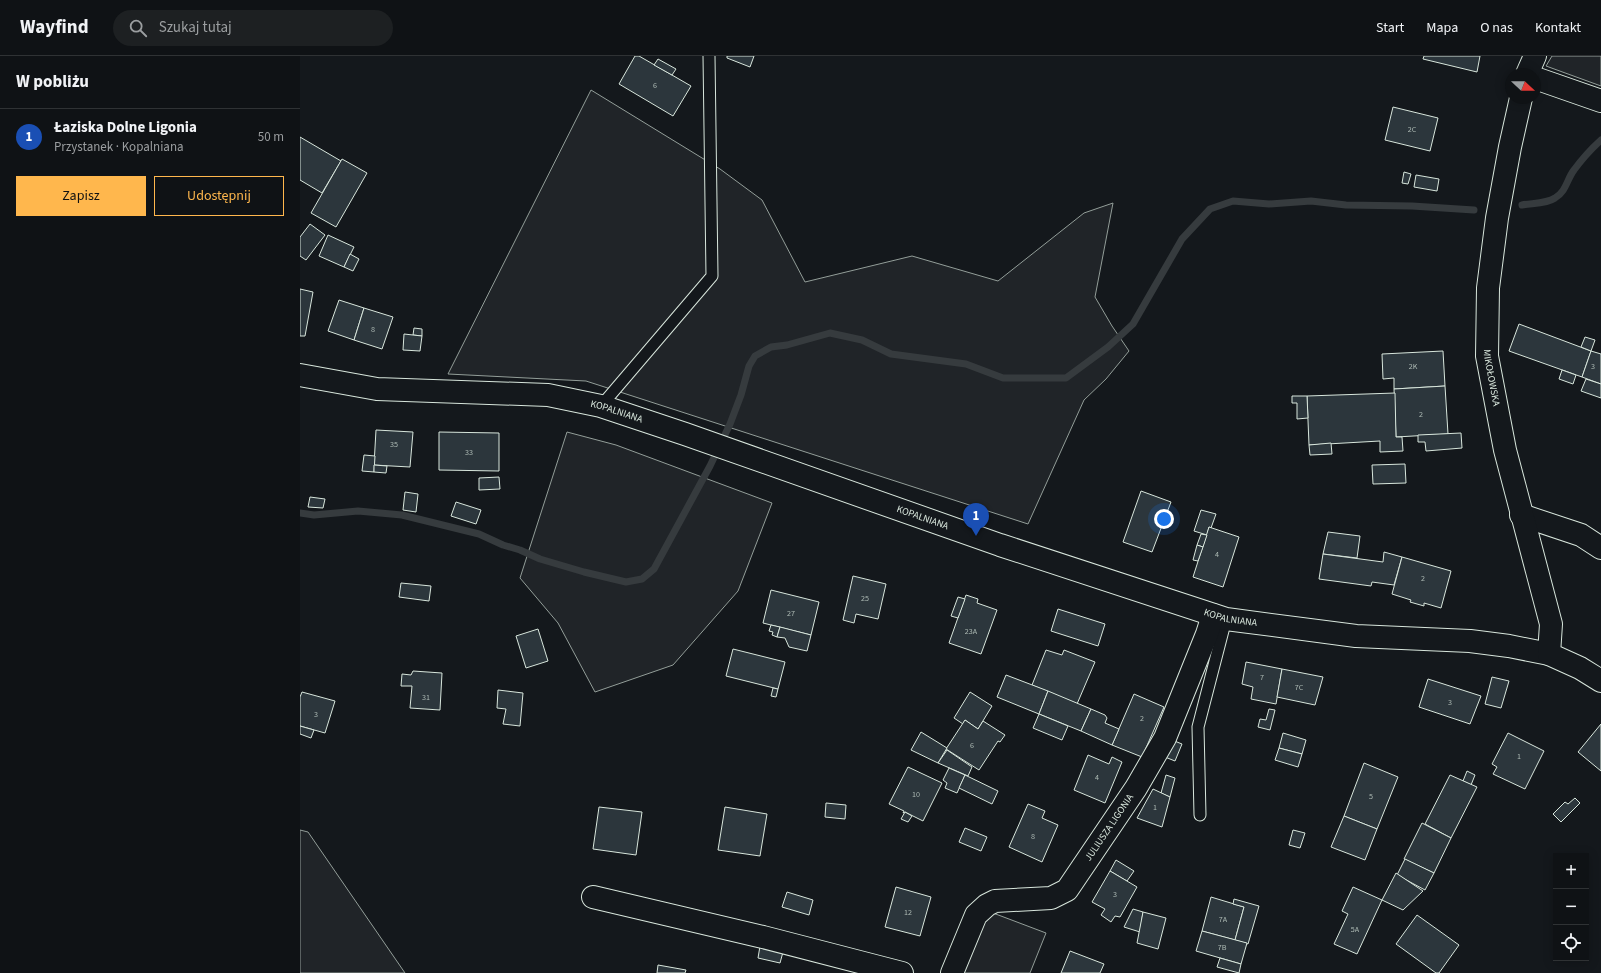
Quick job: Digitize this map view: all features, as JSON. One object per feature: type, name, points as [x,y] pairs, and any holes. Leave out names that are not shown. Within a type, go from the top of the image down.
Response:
[{"type":"street","points":[[1530,68],[1535,56]]},
{"type":"street","points":[[1541,80],[1601,101]]},
{"type":"street","name":"MIKOŁOWSKA","points":[[1520,104],[1497,218],[1488,288],[1488,356],[1505,450],[1551,624],[1549,654]]},
{"type":"street","name":"KOPALNIANA","points":[[300,375],[377,389],[548,395],[601,406],[685,434],[994,543],[1219,617],[1356,636],[1470,641],[1509,646],[1549,654],[1580,668],[1601,681]]},
{"type":"street","points":[[1521,515],[1581,535],[1601,548]]},
{"type":"street","name":"JULIUSZA LIGONIA","points":[[952,973],[976,914],[987,904],[994,901],[1051,898],[1067,890],[1136,788],[1165,738],[1207,634],[1219,617]]},
{"type":"street","points":[[593,897],[755,935],[902,973]]},
{"type":"lane","points":[[601,406],[712,276],[709,56]]},
{"type":"lane","points":[[1200,815],[1198,727],[1219,617]]},
{"type":"shaded area","points":[[1552,56],[1601,56],[1601,86],[1546,66]]},
{"type":"shaded area","points":[[591,90],[720,169],[762,200],[805,282],[912,256],[998,281],[1084,213],[1113,203],[1095,297],[1129,351],[1106,379],[1084,400],[1028,524],[586,381],[448,374]]},
{"type":"shaded area","points":[[567,432],[616,445],[772,503],[738,591],[673,665],[595,692],[558,623],[520,578]]},
{"type":"shaded area","points":[[300,830],[308,832],[405,973],[300,973]]},
{"type":"shaded area","points":[[993,913],[1046,933],[1030,973],[961,973],[979,926]]},
{"type":"building","points":[[635,56],[639,56],[691,86],[673,116],[619,84]]},
{"type":"building","points":[[727,56],[754,56],[750,67],[727,58]]},
{"type":"building","points":[[1424,56],[1480,56],[1477,72],[1423,59]]},
{"type":"building","points":[[658,59],[676,69],[672,75],[654,65]]},
{"type":"building","points":[[1393,107],[1438,118],[1430,151],[1385,140]]},
{"type":"building","points":[[300,137],[341,161],[322,193],[300,180]]},
{"type":"building","points":[[342,159],[367,173],[336,227],[311,213]]},
{"type":"building","points":[[1404,172],[1411,174],[1408,184],[1402,183]]},
{"type":"building","points":[[1416,175],[1439,179],[1437,191],[1414,187]]},
{"type":"building","points":[[310,224],[325,235],[306,260],[300,256],[300,237]]},
{"type":"building","points":[[328,235],[354,247],[344,267],[319,256]]},
{"type":"building","points":[[350,254],[359,259],[353,271],[344,267]]},
{"type":"building","points":[[300,289],[313,292],[305,336],[300,336]]},
{"type":"building","points":[[339,300],[364,308],[354,340],[328,331]]},
{"type":"building","points":[[364,308],[393,317],[382,349],[354,340]]},
{"type":"building","points":[[1519,324],[1591,351],[1582,377],[1509,351]]},
{"type":"building","points":[[414,328],[422,329],[422,336],[413,335]]},
{"type":"building","points":[[404,334],[422,336],[420,351],[403,350]]},
{"type":"building","points":[[1585,337],[1595,340],[1591,351],[1581,347]]},
{"type":"building","points":[[1443,351],[1445,386],[1394,389],[1394,378],[1383,379],[1382,354]]},
{"type":"building","points":[[1591,351],[1601,354],[1601,384],[1582,377]]},
{"type":"building","points":[[1562,370],[1576,375],[1573,384],[1559,379]]},
{"type":"building","points":[[1586,379],[1601,384],[1601,398],[1581,391]]},
{"type":"building","points":[[1445,386],[1448,434],[1396,437],[1394,389]]},
{"type":"building","points":[[1395,393],[1396,437],[1402,437],[1403,451],[1380,452],[1380,441],[1309,445],[1307,396]]},
{"type":"building","points":[[1292,396],[1307,396],[1308,418],[1297,419],[1297,403],[1292,403]]},
{"type":"building","points":[[376,430],[413,432],[410,467],[374,465]]},
{"type":"building","points":[[439,432],[499,433],[499,471],[439,470]]},
{"type":"building","points":[[1461,433],[1462,448],[1426,451],[1425,442],[1418,442],[1418,435]]},
{"type":"building","points":[[1331,443],[1332,454],[1310,455],[1309,445]]},
{"type":"building","points":[[364,455],[375,456],[374,472],[362,471]]},
{"type":"building","points":[[1405,464],[1406,483],[1373,484],[1372,465]]},
{"type":"building","points":[[374,465],[387,466],[386,473],[374,472]]},
{"type":"building","points":[[499,477],[500,489],[479,490],[479,478]]},
{"type":"building","points":[[1141,491],[1171,502],[1152,552],[1123,542]]},
{"type":"building","points":[[405,492],[418,494],[416,512],[403,510]]},
{"type":"building","points":[[310,497],[325,499],[323,508],[308,507]]},
{"type":"building","points":[[456,502],[481,510],[476,524],[451,516]]},
{"type":"building","points":[[1201,510],[1216,514],[1211,528],[1209,527],[1207,535],[1194,531]]},
{"type":"building","points":[[1209,527],[1239,537],[1223,587],[1193,577]]},
{"type":"building","points":[[1328,532],[1360,536],[1357,558],[1323,554]]},
{"type":"building","points":[[1201,534],[1207,535],[1203,547],[1197,545]]},
{"type":"building","points":[[1197,545],[1203,547],[1198,561],[1193,560]]},
{"type":"building","points":[[1384,552],[1402,557],[1394,585],[1372,582],[1371,586],[1319,579],[1323,554],[1383,562]]},
{"type":"building","points":[[1402,557],[1451,571],[1441,608],[1424,603],[1424,606],[1410,602],[1411,600],[1392,594]]},
{"type":"building","points":[[853,576],[886,584],[878,619],[856,614],[854,623],[843,620]]},
{"type":"building","points":[[401,583],[431,586],[429,601],[399,597]]},
{"type":"building","points":[[771,590],[819,602],[811,635],[763,623]]},
{"type":"building","points":[[966,595],[978,599],[977,603],[997,610],[981,654],[949,643]]},
{"type":"building","points":[[958,597],[965,599],[958,618],[951,616]]},
{"type":"building","points":[[1058,609],[1105,624],[1098,646],[1051,631]]},
{"type":"building","points":[[771,625],[780,627],[777,637],[772,635],[773,632],[769,631]]},
{"type":"building","points":[[780,627],[811,635],[807,651],[789,647],[785,638],[777,637]]},
{"type":"building","points":[[538,629],[548,661],[526,668],[516,636]]},
{"type":"building","points":[[733,649],[785,662],[778,689],[726,676]]},
{"type":"building","points":[[1046,650],[1062,655],[1064,650],[1095,662],[1077,704],[1032,685]]},
{"type":"building","points":[[1246,662],[1282,669],[1276,704],[1251,699],[1253,687],[1242,684]]},
{"type":"building","points":[[1282,669],[1323,677],[1315,705],[1277,697]]},
{"type":"building","points":[[413,671],[442,673],[440,710],[410,708],[412,686],[401,686],[402,674],[411,675]]},
{"type":"building","points":[[1006,675],[1048,691],[1039,714],[997,697]]},
{"type":"building","points":[[1492,677],[1509,681],[1501,708],[1485,704]]},
{"type":"building","points":[[1428,679],[1481,696],[1470,724],[1419,707]]},
{"type":"building","points":[[773,688],[778,689],[776,697],[771,696]]},
{"type":"building","points":[[498,690],[523,693],[520,726],[503,724],[506,709],[497,708]]},
{"type":"building","points":[[1048,691],[1091,709],[1081,731],[1039,714]]},
{"type":"building","points":[[302,692],[335,701],[325,733],[300,726],[300,697]]},
{"type":"building","points":[[970,692],[992,706],[978,729],[965,720],[963,724],[954,718]]},
{"type":"building","points":[[1134,694],[1164,707],[1142,757],[1112,745]]},
{"type":"building","points":[[1091,709],[1105,715],[1107,718],[1105,723],[1119,729],[1112,745],[1081,731]]},
{"type":"building","points":[[1269,709],[1275,710],[1270,730],[1258,727],[1260,719],[1266,720]]},
{"type":"building","points":[[1039,714],[1068,726],[1062,740],[1033,728]]},
{"type":"building","points":[[965,720],[978,729],[983,721],[1005,735],[1000,742],[998,741],[979,770],[946,749]]},
{"type":"building","points":[[1601,724],[1601,771],[1578,752]]},
{"type":"building","points":[[300,726],[314,730],[311,738],[300,734]]},
{"type":"building","points":[[921,732],[947,748],[938,763],[911,750]]},
{"type":"building","points":[[1283,733],[1306,740],[1302,754],[1279,748]]},
{"type":"building","points":[[1508,733],[1544,751],[1525,789],[1493,774],[1497,767],[1492,764]]},
{"type":"building","points":[[1172,740],[1182,744],[1175,761],[1165,757]]},
{"type":"building","points":[[1279,748],[1302,754],[1298,767],[1275,760]]},
{"type":"building","points":[[947,750],[972,767],[968,776],[938,763]]},
{"type":"building","points":[[1088,755],[1109,764],[1112,757],[1122,762],[1105,803],[1074,790]]},
{"type":"building","points":[[1364,763],[1398,777],[1377,829],[1344,816]]},
{"type":"building","points":[[908,767],[942,783],[923,821],[905,812],[903,813],[904,811],[889,804]]},
{"type":"building","points":[[949,768],[965,775],[957,793],[945,788],[947,783],[943,780]]},
{"type":"building","points":[[1467,771],[1475,775],[1471,785],[1463,781]]},
{"type":"building","points":[[965,775],[998,791],[992,804],[959,788]]},
{"type":"building","points":[[1166,775],[1175,778],[1170,797],[1161,793]]},
{"type":"building","points":[[1450,775],[1477,787],[1451,838],[1425,824]]},
{"type":"building","points":[[1153,789],[1170,797],[1162,827],[1137,818]]},
{"type":"building","points":[[1575,798],[1580,803],[1561,822],[1553,814],[1565,802],[1568,804]]},
{"type":"building","points":[[826,803],[846,805],[845,819],[825,817]]},
{"type":"building","points":[[1028,804],[1045,811],[1042,818],[1058,825],[1042,862],[1009,847]]},
{"type":"building","points":[[599,807],[642,812],[636,855],[593,849]]},
{"type":"building","points":[[725,807],[767,814],[760,856],[718,850]]},
{"type":"building","points":[[905,812],[912,816],[908,822],[901,819]]},
{"type":"building","points":[[1344,816],[1377,829],[1365,860],[1331,847]]},
{"type":"building","points":[[1422,823],[1451,838],[1434,873],[1404,859]]},
{"type":"building","points":[[965,828],[987,837],[981,851],[959,842]]},
{"type":"building","points":[[1293,830],[1305,833],[1300,848],[1289,845]]},
{"type":"building","points":[[1405,859],[1434,873],[1425,890],[1397,875]]},
{"type":"building","points":[[1116,860],[1134,871],[1127,881],[1110,871]]},
{"type":"building","points":[[1110,871],[1137,887],[1120,917],[1115,916],[1111,922],[1101,915],[1105,909],[1092,902]]},
{"type":"building","points":[[1396,873],[1423,891],[1403,910],[1382,900]]},
{"type":"building","points":[[896,887],[931,897],[920,936],[885,927]]},
{"type":"building","points":[[1353,887],[1382,900],[1357,954],[1334,944],[1348,914],[1342,911]]},
{"type":"building","points":[[787,892],[813,900],[809,915],[782,907]]},
{"type":"building","points":[[1211,897],[1244,907],[1235,940],[1202,931]]},
{"type":"building","points":[[1234,899],[1259,906],[1248,944],[1235,940],[1244,907],[1233,904]]},
{"type":"building","points":[[1133,909],[1143,912],[1140,932],[1124,927]]},
{"type":"building","points":[[1143,912],[1166,918],[1158,949],[1137,943]]},
{"type":"building","points":[[1417,915],[1459,945],[1439,973],[1436,973],[1396,944]]},
{"type":"building","points":[[1202,931],[1247,943],[1241,964],[1196,951]]},
{"type":"building","points":[[760,946],[783,952],[780,963],[758,958]]},
{"type":"building","points":[[1070,951],[1104,964],[1100,973],[1061,973]]},
{"type":"building","points":[[1220,958],[1241,964],[1239,973],[1217,967]]},
{"type":"building","points":[[658,965],[686,970],[685,973],[657,973]]},
{"type":"waterway","points":[[1522,205],[1551,200],[1559,195],[1577,166],[1601,140]]},
{"type":"waterway","points":[[300,513],[314,515],[358,511],[402,515],[479,534],[540,559],[584,572],[626,582],[642,579],[654,569],[710,466],[730,424],[741,395],[749,366],[755,356],[771,347],[787,345],[830,333],[862,340],[891,354],[966,364],[1003,378],[1066,378],[1108,347],[1133,324],[1182,239],[1210,209],[1233,201],[1269,204],[1311,201],[1346,205],[1412,206],[1474,210]]},
{"type":"place","name":"Łaziska Dolne Ligonia","points":[[976,536]]}]
